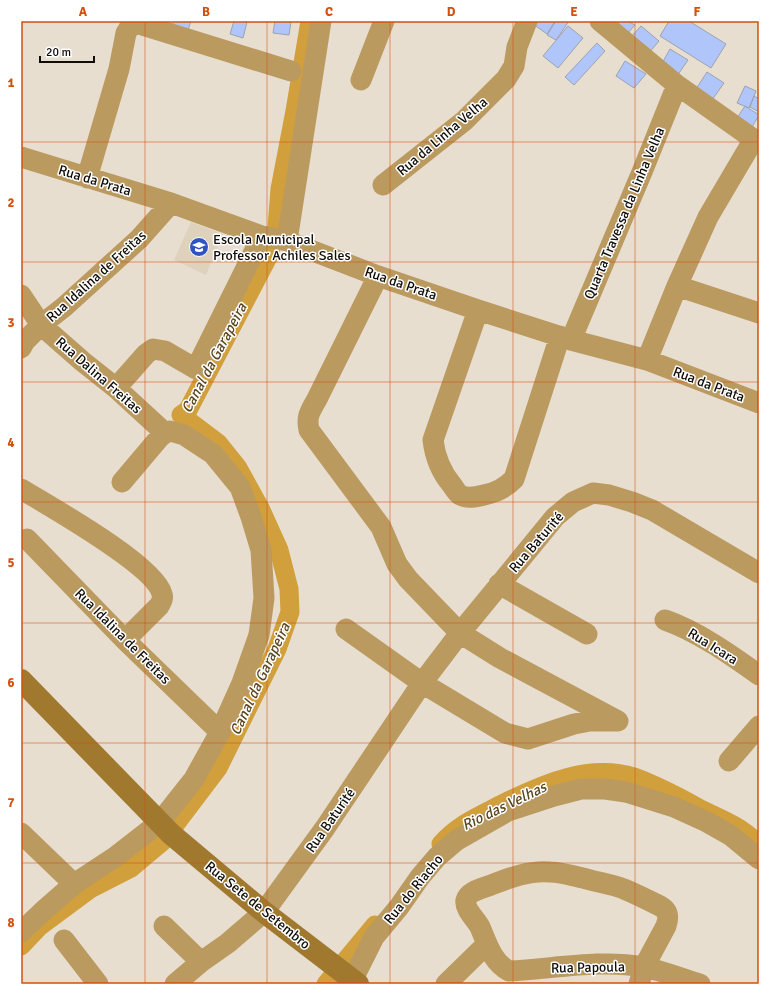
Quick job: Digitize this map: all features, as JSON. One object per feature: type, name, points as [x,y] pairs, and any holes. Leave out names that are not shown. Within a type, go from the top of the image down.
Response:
[{"type":"street","points":[[116,388],[146,354],[153,350],[165,351],[196,369],[273,238],[321,21]]},
{"type":"street","points":[[361,80],[384,21]]},
{"type":"street","name":"Rua da Linha Velha","points":[[383,185],[464,121],[506,79],[514,66],[517,47],[527,21]]},
{"type":"street","points":[[600,21],[677,85],[756,141],[708,217],[677,286],[647,360]]},
{"type":"street","points":[[87,178],[119,69],[126,33],[131,25],[139,24],[291,71]]},
{"type":"street","name":"Quarta Travessa da Linha Velha","points":[[478,310],[433,440],[434,452],[439,467],[459,494],[467,497],[476,497],[492,493],[507,486],[514,479],[566,338],[642,172],[677,85]]},
{"type":"street","name":"Rua da Prata","points":[[21,157],[171,203],[478,310],[566,338],[647,360],[759,403]]},
{"type":"street","name":"Rua Idalina de Freitas","points":[[21,348],[25,340],[41,325],[64,307],[135,243],[171,203]]},
{"type":"street","points":[[346,629],[422,683],[505,733],[516,737],[528,739],[574,724],[590,721],[618,721],[500,658],[460,633],[408,579],[397,564],[381,527],[309,430],[307,421],[308,416],[378,276]]},
{"type":"street","points":[[677,286],[759,313]]},
{"type":"street","name":"Rua Dalina Freitas","points":[[21,295],[41,325],[116,388],[164,434]]},
{"type":"street","points":[[21,932],[74,884],[115,857],[165,828],[220,732],[242,682],[259,635],[264,598],[261,550],[240,487],[213,454],[184,435],[172,431],[164,434],[122,482]]},
{"type":"street","points":[[21,489],[115,547],[144,570],[156,583],[163,599],[159,606],[125,640]]},
{"type":"street","name":"Rua Baturité","points":[[175,984],[201,962],[228,943],[264,912],[325,828],[422,683],[499,584],[555,518],[573,502],[593,493],[609,495],[652,510],[759,573]]},
{"type":"street","name":"Rua Idalina de Freitas","points":[[27,539],[125,640],[220,732]]},
{"type":"street","points":[[499,584],[587,634]]},
{"type":"street","name":"Rua Icara","points":[[665,620],[675,623],[703,638],[759,676]]},
{"type":"street","name":"Rua Sete de Setembro","points":[[21,680],[165,828],[264,912],[324,957],[351,980]]},
{"type":"street","points":[[729,761],[759,726]]},
{"type":"street","name":"Rua do Riacho","points":[[351,980],[374,937],[399,907],[420,877],[442,853],[457,840],[508,811],[554,796],[581,789],[605,789],[626,792],[674,807],[707,822],[730,834],[759,860]]},
{"type":"street","points":[[21,834],[74,884]]},
{"type":"street","name":"Rua Papoula","points":[[642,976],[666,926],[668,913],[660,906],[623,889],[573,876],[550,872],[537,872],[507,879],[476,891],[467,898],[467,906],[479,924],[487,944],[496,960],[501,967],[509,971],[593,964],[642,976],[700,984]]},
{"type":"street","points":[[164,926],[201,962]]},
{"type":"street","points":[[64,940],[98,984]]},
{"type":"street","points":[[446,984],[487,944]]},
{"type":"shaded area","name":"Escola Municipal Professor Achiles Sales","points":[[191,222],[223,234],[206,275],[174,260]]},
{"type":"building","points":[[174,21],[191,21],[187,33],[172,27]]},
{"type":"building","points":[[234,21],[247,22],[243,38],[230,34]]},
{"type":"building","points":[[275,21],[291,22],[289,35],[273,33]]},
{"type":"building","points":[[535,21],[555,21],[547,34],[533,24]]},
{"type":"building","points":[[556,21],[569,21],[556,40],[547,35]]},
{"type":"building","points":[[612,21],[627,21],[635,25],[626,35]]},
{"type":"building","points":[[669,21],[689,21],[726,44],[711,68],[660,36]]},
{"type":"building","points":[[568,26],[583,38],[558,68],[543,56]]},
{"type":"building","points":[[641,26],[659,41],[648,54],[630,38]]},
{"type":"building","points":[[597,43],[605,51],[574,85],[565,77]]},
{"type":"building","points":[[670,49],[688,60],[677,76],[661,65]]},
{"type":"building","points":[[625,61],[646,74],[634,88],[616,76]]},
{"type":"building","points":[[707,72],[724,83],[712,100],[696,89]]},
{"type":"building","points":[[745,86],[756,91],[749,108],[737,103]]},
{"type":"building","points":[[754,96],[759,99],[759,112],[750,107]]},
{"type":"building","points":[[745,106],[759,115],[752,127],[737,118]]},
{"type":"waterway","name":"Canal da Garapeira","points":[[21,946],[40,926],[90,889],[131,868],[162,842],[218,768],[277,649],[290,612],[289,589],[279,550],[260,508],[238,468],[218,443],[181,415],[188,410],[268,257],[277,228],[280,189],[310,21]]},
{"type":"waterway","name":"Rio das Velhas","points":[[441,844],[462,825],[470,820],[534,789],[567,778],[600,772],[617,773],[634,777],[658,787],[735,826],[759,844]]},
{"type":"waterway","name":"Rio das Velhas","points":[[326,984],[375,925]]},
{"type":"place","name":"Escola Municipal Professor Achiles Sales","points":[[199,247]]}]
